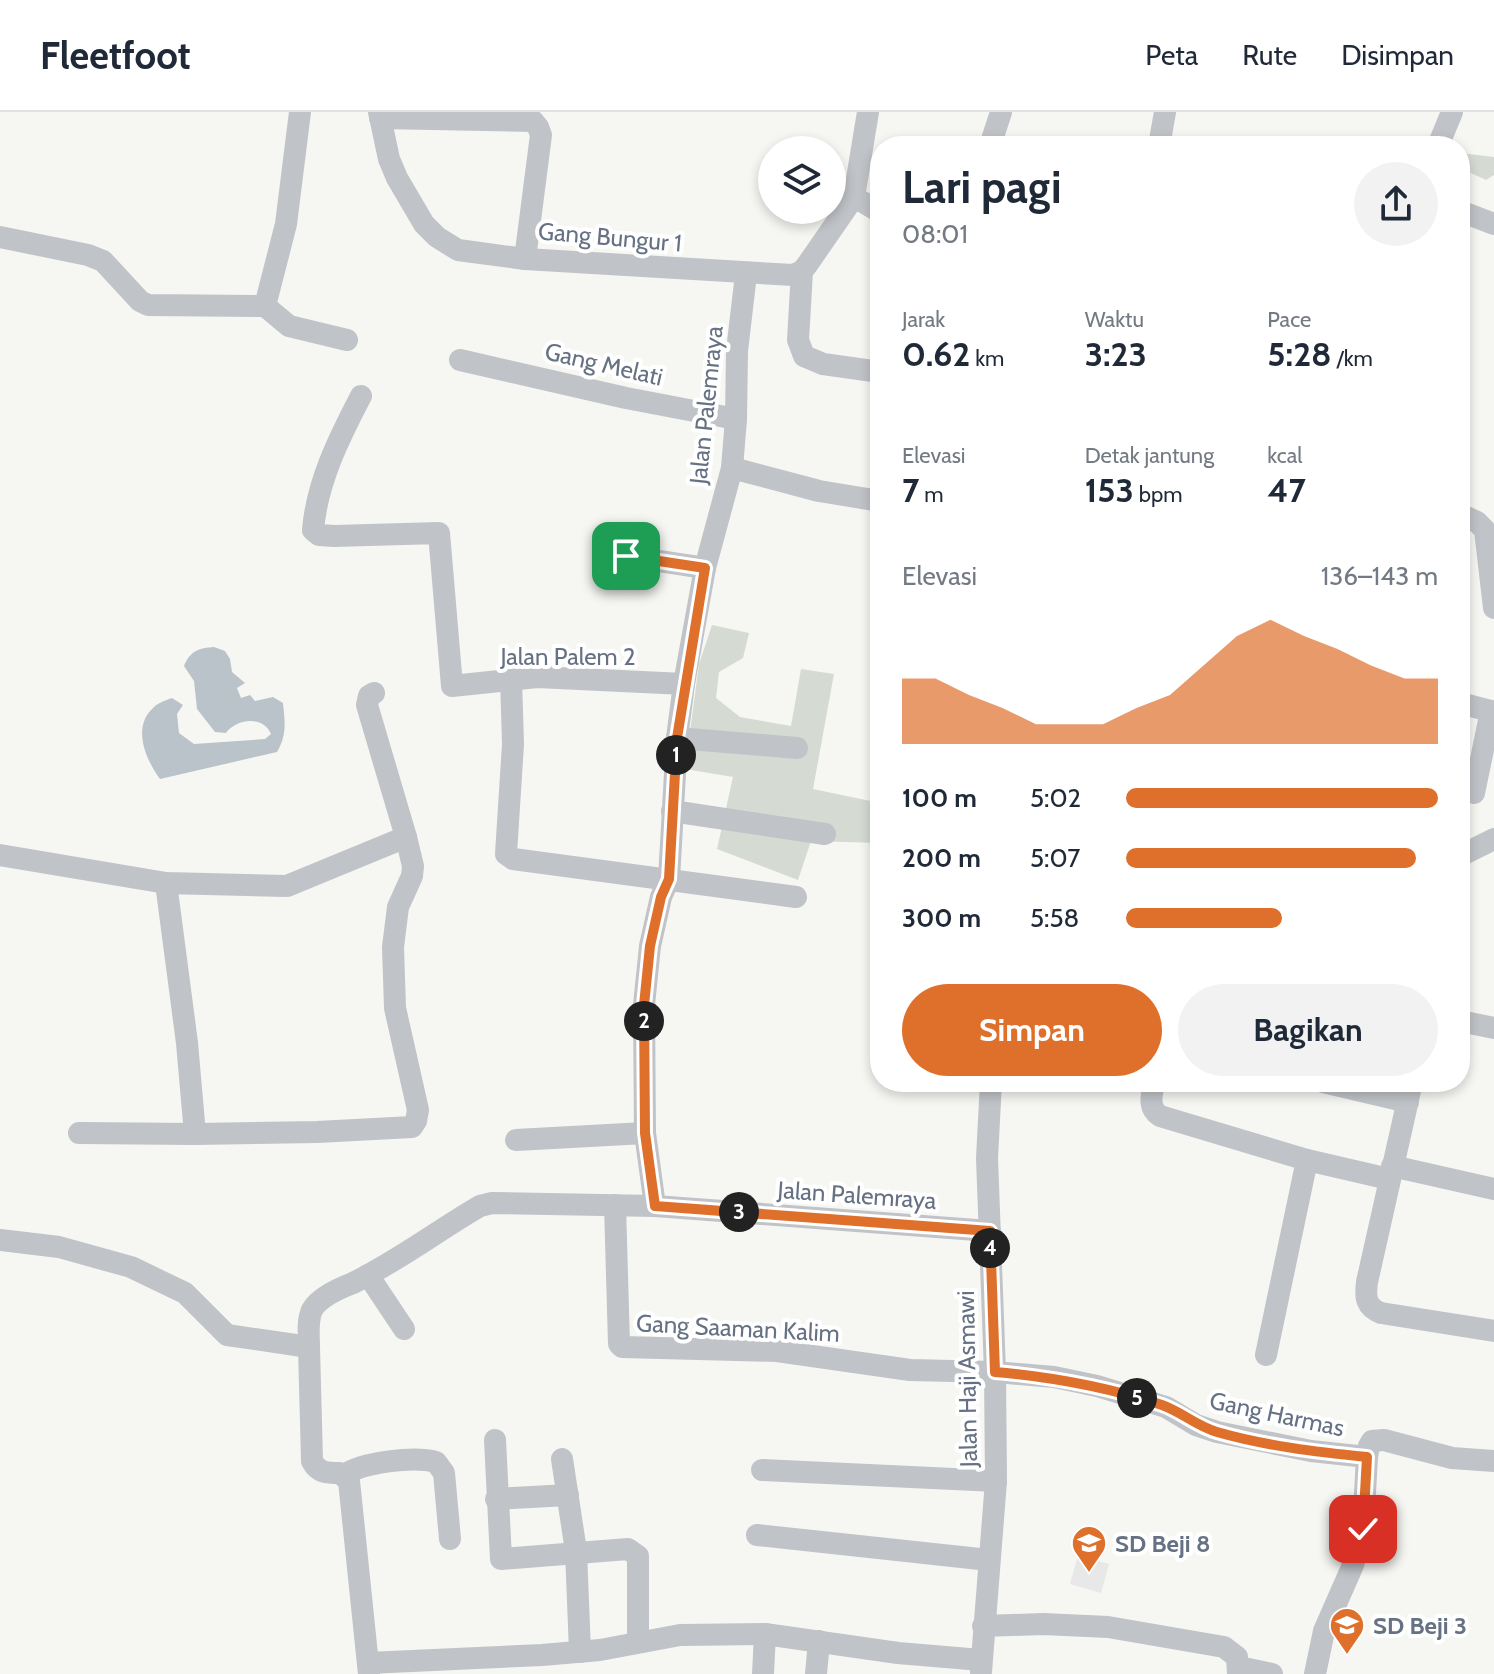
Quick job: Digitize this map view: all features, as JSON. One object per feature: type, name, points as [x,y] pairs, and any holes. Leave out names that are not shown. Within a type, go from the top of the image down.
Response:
[{"type":"street","points":[[265,306],[291,194],[300,112]]},
{"type":"street","points":[[868,112],[854,197],[802,271],[798,340],[804,356],[823,364],[870,371]]},
{"type":"street","points":[[993,136],[1001,112]]},
{"type":"street","points":[[1161,136],[1165,112]]},
{"type":"street","points":[[1442,136],[1452,112]]},
{"type":"street","points":[[379,115],[389,159],[397,178],[424,224],[437,237],[458,250],[525,259]]},
{"type":"street","name":"Gang Bungur 1","points":[[379,115],[533,121],[541,135],[525,259],[746,274],[793,275],[802,271]]},
{"type":"street","points":[[854,197],[870,206]]},
{"type":"street","points":[[1470,215],[1494,224]]},
{"type":"street","points":[[0,237],[88,255],[103,261],[140,301],[148,305],[265,306],[289,326],[347,340]]},
{"type":"street","name":"Jalan Palemraya","points":[[746,274],[737,351],[732,468],[705,568],[684,684],[677,738],[669,879],[661,897],[646,973],[645,1133],[655,1206],[990,1231]]},
{"type":"street","name":"Gang Melati","points":[[460,360],[626,398],[736,419]]},
{"type":"street","name":"Jalan Palem 2","points":[[361,396],[335,445],[315,510],[313,530],[319,535],[334,536],[439,533],[452,686],[537,677],[684,684]]},
{"type":"street","points":[[732,468],[819,491],[870,499]]},
{"type":"street","points":[[1470,519],[1485,530],[1494,608]]},
{"type":"street","points":[[626,556],[705,568]]},
{"type":"street","points":[[511,679],[513,744],[506,854],[513,859],[796,897]]},
{"type":"street","points":[[79,1133],[317,1132],[412,1127],[418,1110],[395,1008],[393,947],[398,907],[412,876],[411,854],[367,705],[369,696],[374,693]]},
{"type":"street","points":[[1470,706],[1492,712],[1474,793]]},
{"type":"street","points":[[677,738],[797,748]]},
{"type":"street","points":[[672,811],[825,834]]},
{"type":"street","points":[[4,856],[166,883],[287,886],[406,837]]},
{"type":"street","points":[[1470,851],[1494,839]]},
{"type":"street","points":[[166,883],[187,1043],[195,1134]]},
{"type":"street","points":[[1470,1023],[1494,1028]]},
{"type":"street","name":"Jalan Haji Asmawi","points":[[981,1667],[996,1481],[987,1136],[990,1092]]},
{"type":"street","points":[[1152,1092],[1154,1112],[1160,1116],[1307,1160],[1494,1189]]},
{"type":"street","points":[[1410,1092],[1367,1282],[1367,1303],[1372,1310],[1381,1313],[1494,1331]]},
{"type":"street","points":[[516,1140],[645,1133]]},
{"type":"street","points":[[1266,1355],[1307,1160]]},
{"type":"street","points":[[655,1206],[492,1203],[472,1211],[340,1289],[313,1310],[309,1328],[312,1461],[325,1473],[340,1473],[349,1481],[369,1669],[580,1652],[680,1635],[765,1634],[981,1667]]},
{"type":"street","name":"Gang Saaman Kalim","points":[[615,1205],[619,1344],[622,1347],[777,1351],[910,1370],[995,1372]]},
{"type":"street","points":[[0,1240],[59,1247],[131,1267],[185,1293],[227,1335],[309,1347]]},
{"type":"street","points":[[368,1275],[404,1329]]},
{"type":"street","name":"Gang Harmas","points":[[995,1372],[1054,1377],[1097,1386],[1166,1407],[1196,1425],[1217,1432],[1311,1451],[1367,1457],[1372,1441],[1384,1440],[1452,1458],[1494,1461]]},
{"type":"street","points":[[495,1440],[501,1559],[628,1549],[638,1556],[638,1642]]},
{"type":"street","points":[[1315,1674],[1324,1631],[1353,1565],[1363,1529],[1367,1457]]},
{"type":"street","points":[[562,1459],[576,1551],[580,1652]]},
{"type":"street","points":[[344,1475],[373,1464],[436,1462],[444,1473],[450,1539]]},
{"type":"street","points":[[762,1470],[996,1481]]},
{"type":"street","points":[[496,1499],[568,1495]]},
{"type":"street","points":[[757,1535],[989,1560]]},
{"type":"street","points":[[983,1626],[1058,1624],[1139,1632],[1224,1647],[1237,1657],[1238,1671],[1272,1674]]},
{"type":"street","points":[[763,1674],[765,1634]]},
{"type":"street","points":[[816,1674],[819,1641]]},
{"type":"shaded area","points":[[1470,154],[1494,157],[1494,175],[1486,180],[1470,173]]},
{"type":"shaded area","points":[[712,625],[749,633],[743,658],[719,672],[716,698],[740,717],[791,726],[801,669],[834,674],[813,789],[870,801],[870,843],[811,841],[798,880],[717,849],[733,777],[685,769],[699,664]]},
{"type":"shaded area","points":[[214,647],[225,651],[232,672],[245,683],[237,688],[241,698],[250,695],[255,701],[273,697],[283,703],[284,728],[280,746],[277,752],[160,779],[146,753],[143,724],[156,706],[172,698],[183,705],[177,714],[179,733],[194,744],[265,739],[271,734],[262,724],[249,721],[230,728],[226,733],[215,732],[197,709],[194,681],[184,666],[196,651]]},
{"type":"shaded area","name":"SD Beji 8","points":[[1078,1555],[1109,1564],[1101,1593],[1070,1584]]},
{"type":"place","name":"SD Beji 8","points":[[1089,1574]]},
{"type":"place","name":"SD Beji 3","points":[[1347,1656]]},
{"type":"route","points":[[626,556],[705,568],[677,738],[669,879],[661,897],[646,973],[645,1133],[655,1206],[990,1231],[995,1372],[1054,1377],[1097,1386],[1166,1407],[1196,1425],[1217,1432],[1311,1451],[1367,1457],[1363,1529]]}]
